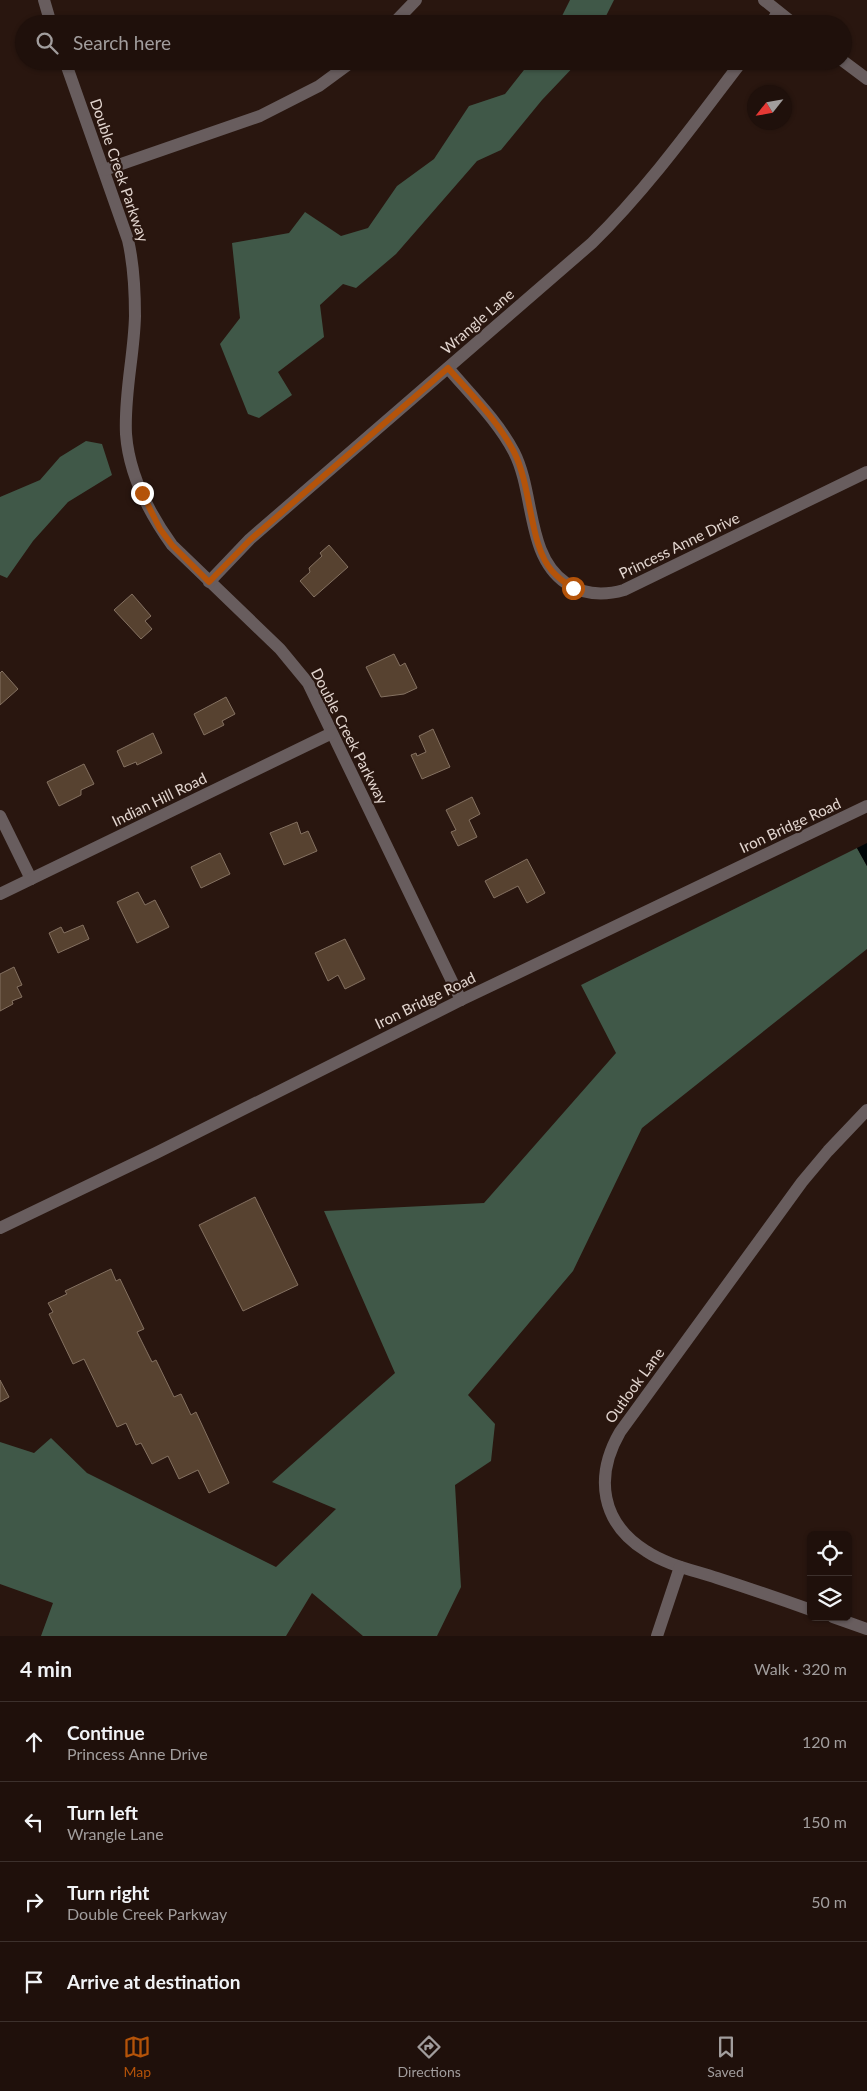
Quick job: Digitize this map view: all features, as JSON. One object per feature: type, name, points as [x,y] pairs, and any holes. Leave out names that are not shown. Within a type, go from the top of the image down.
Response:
[{"type":"street","points":[[44,0],[48,15]]},
{"type":"street","points":[[402,15],[416,0]]},
{"type":"street","points":[[764,0],[782,15]]},
{"type":"street","points":[[852,68],[867,79]]},
{"type":"street","name":"Double Creek Parkway","points":[[68,70],[128,240],[134,277],[135,318],[126,410],[126,435],[142,493],[160,529],[172,545],[280,649],[308,683],[461,1000]]},
{"type":"street","points":[[104,170],[260,116],[319,86],[341,70]]},
{"type":"street","name":"Wrangle Lane","points":[[209,582],[250,540],[592,243],[624,211],[654,176],[735,70]]},
{"type":"street","name":"Princess Anne Drive","points":[[448,368],[500,429],[514,452],[526,484],[543,558],[559,578],[581,591],[603,594],[624,590],[867,472]]},
{"type":"street","name":"Indian Hill Road","points":[[0,894],[332,733]]},
{"type":"street","name":"Iron Bridge Road","points":[[0,1228],[156,1153],[461,1000],[867,806]]},
{"type":"street","points":[[0,816],[31,879]]},
{"type":"street","name":"Outlook Lane","points":[[807,1609],[680,1567],[647,1552],[619,1528],[610,1511],[605,1494],[604,1477],[611,1447],[620,1432],[791,1197],[828,1151],[867,1110]]},
{"type":"street","points":[[657,1636],[680,1567]]},
{"type":"street","points":[[844,1621],[867,1629]]},
{"type":"green space","points":[[570,0],[614,0],[606,15],[562,15]]},
{"type":"green space","points":[[524,70],[570,70],[542,100],[501,150],[477,161],[396,254],[356,288],[343,284],[320,305],[324,337],[278,372],[292,395],[259,418],[248,414],[220,344],[240,318],[232,243],[289,233],[305,212],[341,236],[368,228],[397,186],[434,159],[469,106],[505,94]]},
{"type":"green space","points":[[86,441],[102,444],[112,475],[68,502],[33,541],[7,578],[0,575],[0,497],[40,480],[60,457]]},
{"type":"green space","points":[[857,848],[867,866],[867,949],[642,1128],[573,1271],[468,1395],[495,1424],[491,1461],[455,1485],[461,1587],[437,1636],[363,1636],[312,1593],[286,1636],[41,1636],[53,1603],[0,1584],[0,1442],[34,1453],[51,1438],[87,1473],[276,1567],[336,1509],[272,1482],[395,1373],[324,1211],[484,1203],[616,1053],[581,985]]},
{"type":"shaded area","points":[[867,843],[867,866],[857,848]]},
{"type":"building","points":[[329,545],[348,567],[314,597],[300,581],[310,572],[309,568],[322,556],[320,553]]},
{"type":"building","points":[[132,594],[151,616],[145,621],[152,629],[141,639],[114,610]]},
{"type":"building","points":[[394,654],[400,666],[405,663],[417,688],[404,694],[381,697],[366,667]]},
{"type":"building","points":[[2,671],[18,689],[0,705],[0,673]]},
{"type":"building","points":[[226,697],[235,714],[222,721],[224,725],[204,735],[194,714]]},
{"type":"building","points":[[433,729],[450,767],[422,779],[411,755],[416,753],[417,756],[426,752],[419,736]]},
{"type":"building","points":[[153,733],[162,753],[137,765],[136,762],[124,767],[117,751]]},
{"type":"building","points":[[84,764],[94,784],[81,790],[81,795],[59,806],[47,782]]},
{"type":"building","points":[[472,797],[480,814],[469,820],[477,837],[458,846],[451,832],[456,830],[446,810]]},
{"type":"building","points":[[297,822],[301,834],[308,831],[317,851],[284,865],[270,833]]},
{"type":"building","points":[[220,853],[230,874],[201,888],[191,867]]},
{"type":"building","points":[[527,859],[545,893],[527,903],[518,886],[494,898],[485,881]]},
{"type":"building","points":[[138,892],[145,905],[155,900],[169,927],[137,943],[117,902]]},
{"type":"building","points":[[83,925],[89,939],[58,953],[49,933],[61,927],[64,933]]},
{"type":"building","points":[[345,939],[365,979],[345,989],[338,975],[328,981],[315,953]]},
{"type":"building","points":[[14,967],[22,985],[17,987],[22,997],[12,1001],[13,1004],[0,1011],[0,974]]},
{"type":"building","points":[[255,1197],[298,1285],[243,1311],[199,1225]]},
{"type":"building","points":[[111,1269],[116,1281],[120,1279],[144,1329],[137,1332],[152,1362],[156,1360],[174,1397],[181,1394],[191,1415],[196,1412],[229,1483],[209,1493],[198,1470],[179,1479],[168,1456],[152,1464],[141,1443],[136,1445],[126,1423],[117,1427],[84,1359],[73,1364],[49,1314],[53,1312],[48,1303],[67,1294],[65,1291]]},
{"type":"building","points":[[0,1380],[9,1397],[0,1402]]},
{"type":"route","points":[[142,493],[160,529],[172,545],[209,582],[250,540],[448,368],[507,439],[522,470],[543,558],[550,570],[573,588]]}]
